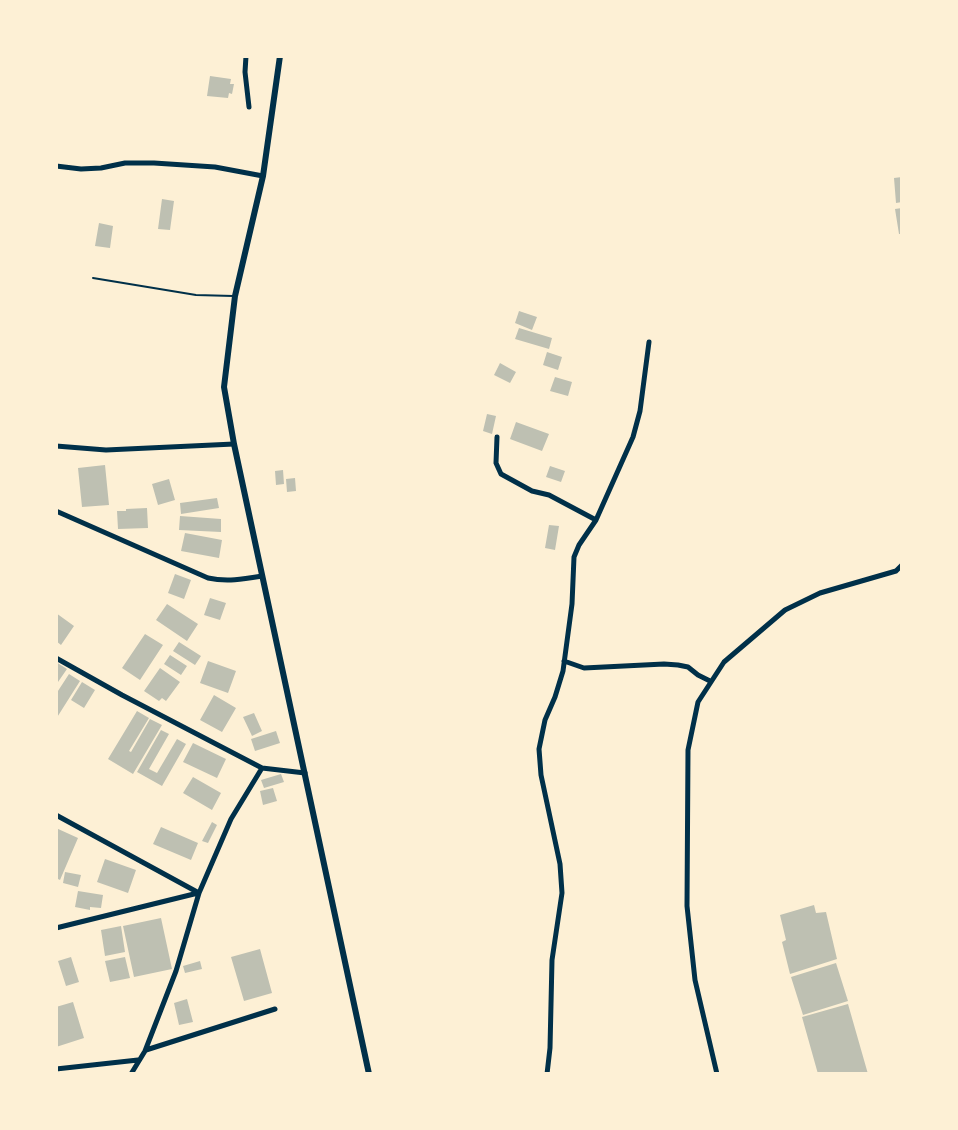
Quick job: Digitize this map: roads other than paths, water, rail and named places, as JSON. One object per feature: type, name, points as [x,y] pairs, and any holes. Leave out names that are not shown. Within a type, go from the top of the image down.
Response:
[{"type":"street","points":[[246,56],[249,107]]},
{"type":"street","points":[[280,56],[263,176],[235,296],[224,387],[369,1074]]},
{"type":"street","points":[[56,166],[81,169],[154,163],[215,167],[263,176]]},
{"type":"street","points":[[547,1074],[552,960],[562,893],[560,864],[541,775],[539,749],[564,661],[572,604],[574,557],[596,520],[633,437],[640,411],[649,342]]},
{"type":"street","points":[[497,437],[496,463],[501,474],[596,520]]},
{"type":"street","points":[[56,446],[106,450],[234,444]]},
{"type":"street","points":[[56,511],[208,578],[236,580],[262,576]]},
{"type":"street","points":[[717,1074],[695,980],[687,906],[688,750],[698,702],[724,662],[785,610],[820,593],[896,571],[902,565]]},
{"type":"street","points":[[56,658],[262,768],[306,773]]},
{"type":"street","points":[[564,661],[584,668],[678,665],[688,667],[710,681]]},
{"type":"street","points":[[131,1074],[145,1051],[176,971],[199,893],[231,819],[262,768]]},
{"type":"street","points":[[56,815],[199,893]]},
{"type":"street","points":[[56,928],[199,893]]},
{"type":"street","points":[[145,1051],[275,1009]]},
{"type":"street","points":[[56,1069],[139,1060]]},
{"type":"lane","points":[[93,278],[196,295],[235,296]]}]
